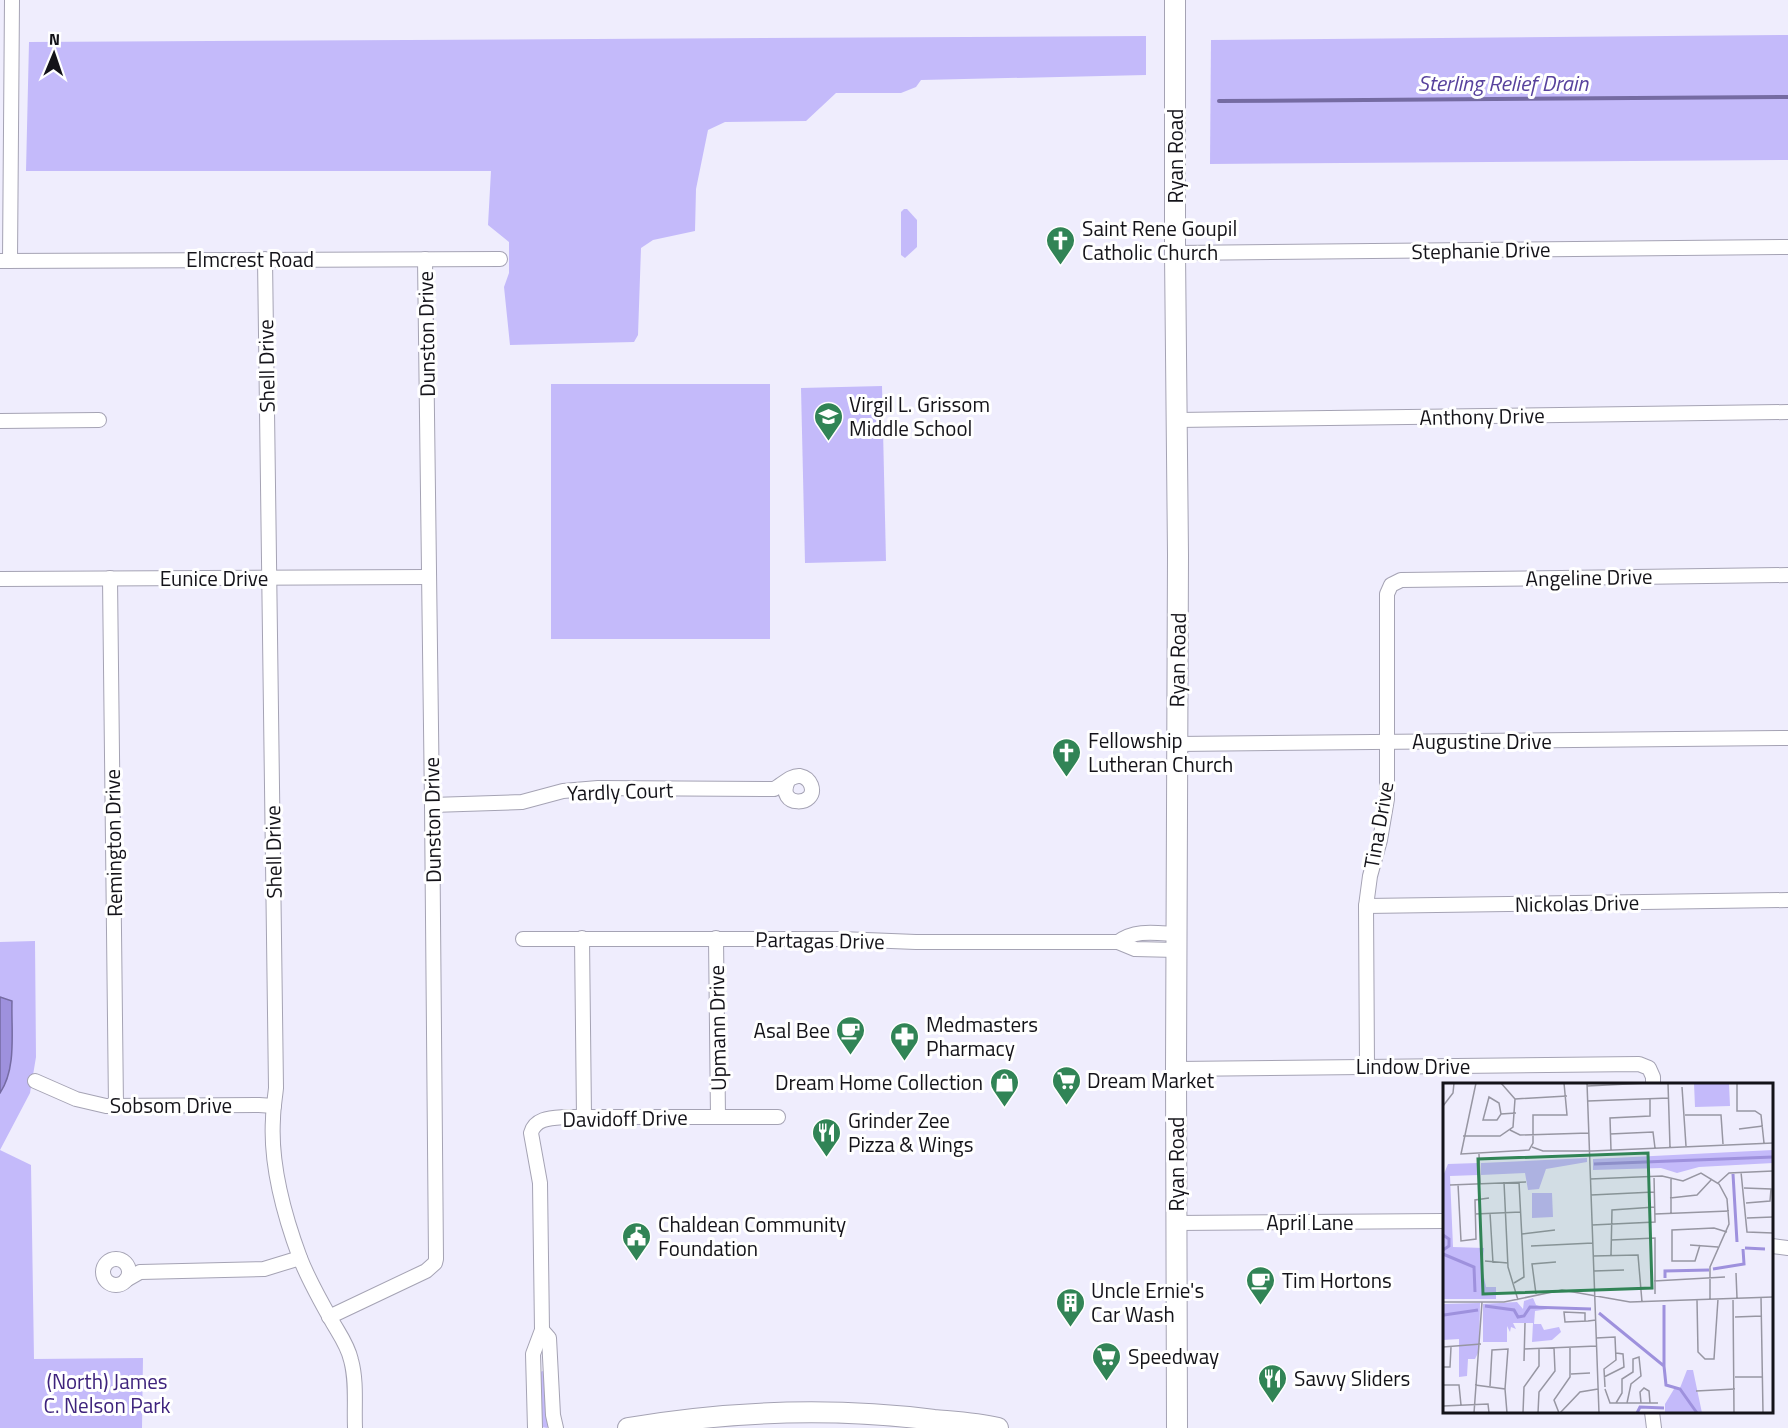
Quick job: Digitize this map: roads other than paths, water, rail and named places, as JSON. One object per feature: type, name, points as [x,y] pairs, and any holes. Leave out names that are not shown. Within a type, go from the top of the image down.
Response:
[{"type":"main road","name":"Ryan Road","points":[[1175,0],[1178,555],[1176,942],[1178,1428]]},
{"type":"main road","points":[[628,1428],[727,1415],[832,1411],[890,1414],[998,1428]]},
{"type":"street","points":[[5,261],[12,0]]},
{"type":"street","name":"Stephanie Drive","points":[[1175,254],[1788,247]]},
{"type":"street","name":"Shell Drive","points":[[265,259],[276,1088],[273,1132],[276,1167],[286,1214],[300,1258],[315,1292],[351,1358],[355,1381],[355,1428]]},
{"type":"street","name":"Dunston Drive","points":[[329,1317],[426,1271],[435,1263],[436,1254],[425,259]]},
{"type":"street","name":"Elmcrest Road","points":[[5,261],[500,259]]},
{"type":"street","name":"Anthony Drive","points":[[1177,420],[1788,412]]},
{"type":"street","points":[[0,420],[99,420]]},
{"type":"street","name":"Angeline Drive","points":[[1391,585],[1401,580],[1788,575]]},
{"type":"street","name":"Eunice Drive","points":[[0,579],[429,577]]},
{"type":"street","name":"Remington Drive","points":[[110,578],[116,1107]]},
{"type":"street","name":"Tina Drive","points":[[1366,1066],[1366,906],[1370,876],[1380,840],[1387,799],[1387,594],[1391,585]]},
{"type":"street","name":"Augustine Drive","points":[[1177,744],[1788,738]]},
{"type":"street","points":[[795,776],[803,777],[809,782],[811,790],[804,801],[795,802],[788,797],[785,789],[788,781],[795,776]]},
{"type":"street","name":"Yardly Court","points":[[432,805],[522,802],[563,791],[590,789],[774,789],[788,781]]},
{"type":"street","name":"Yardly Court","points":[[774,789],[788,797]]},
{"type":"street","name":"Nickolas Drive","points":[[1366,906],[1788,900]]},
{"type":"street","points":[[582,938],[584,1117]]},
{"type":"street","name":"Partagas Drive","points":[[523,939],[716,938],[916,942],[1118,942],[1135,949],[1176,942]]},
{"type":"street","name":"Upmann Drive","points":[[716,938],[718,1117]]},
{"type":"street","name":"Lindow Drive","points":[[1176,1069],[1639,1064],[1648,1068],[1653,1077],[1653,1083]]},
{"type":"street","name":"Sobsom Drive","points":[[35,1081],[86,1102],[116,1107],[259,1105],[274,1107]]},
{"type":"street","name":"Davidoff Drive","points":[[535,1428],[533,1354],[542,1329],[540,1183],[532,1137],[532,1130],[538,1122],[565,1117],[778,1117]]},
{"type":"street","name":"April Lane","points":[[1176,1223],[1443,1221]]},
{"type":"street","points":[[1773,1246],[1788,1248]]},
{"type":"street","points":[[140,1272],[119,1259],[110,1260],[104,1266],[103,1274],[110,1284],[118,1285],[140,1272],[264,1269],[300,1258]]},
{"type":"street","points":[[126,1264],[129,1272],[126,1280]]},
{"type":"street","name":"Davidoff Drive","points":[[542,1329],[549,1338],[553,1415],[556,1428]]},
{"type":"street","points":[[1652,1413],[1654,1428]]},
{"type":"waterway","name":"Sterling Relief Drain","points":[[1219,101],[1788,97]]},
{"type":"place","name":"Saint Rene Goupil Catholic Church","points":[[1061,266]]},
{"type":"place","name":"Virgil L. Grissom Middle School","points":[[828,442]]},
{"type":"place","name":"Fellowship Lutheran Church","points":[[1067,778]]},
{"type":"place","name":"Asal Bee","points":[[851,1056]]},
{"type":"place","name":"Medmasters Pharmacy","points":[[905,1062]]},
{"type":"place","name":"Dream Market","points":[[1066,1106]]},
{"type":"place","name":"Dream Home Collection","points":[[1004,1108]]},
{"type":"place","name":"Grinder Zee Pizza & Wings","points":[[827,1158]]},
{"type":"place","name":"Chaldean Community Foundation","points":[[637,1262]]},
{"type":"place","name":"Tim Hortons","points":[[1261,1306]]},
{"type":"place","name":"Uncle Ernie's Car Wash","points":[[1070,1328]]},
{"type":"place","name":"Speedway","points":[[1107,1382]]},
{"type":"place","name":"Savvy Sliders","points":[[1273,1404]]},
{"type":"park label","name":"(North) James C. Nelson Park","points":[[107,1393]]}]
